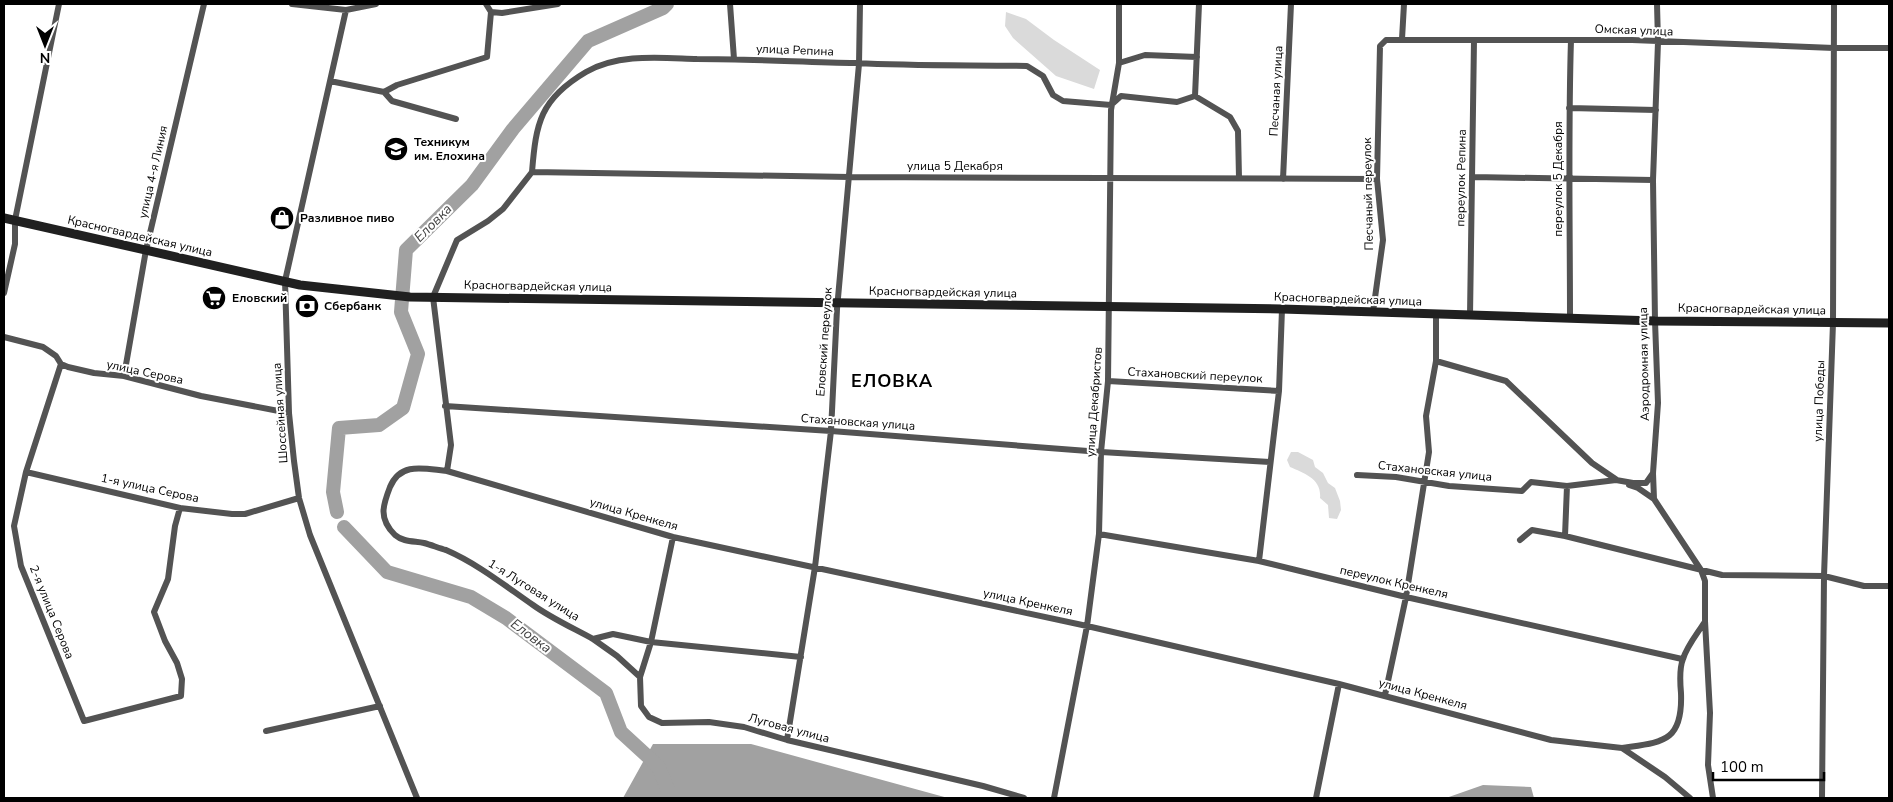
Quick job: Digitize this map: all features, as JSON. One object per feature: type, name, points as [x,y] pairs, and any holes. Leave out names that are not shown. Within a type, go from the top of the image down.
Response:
[{"type":"main road","name":"Красногвардейская улица","points":[[4,218],[300,285],[410,297],[1282,309],[1655,321],[1889,323]]},
{"type":"street","points":[[4,293],[15,244],[15,220],[59,4]]},
{"type":"street","name":"улица 4-я Линия","points":[[124,376],[146,250],[204,4]]},
{"type":"street","points":[[292,4],[346,10],[376,4]]},
{"type":"street","points":[[384,92],[397,85],[487,56],[491,12],[486,4]]},
{"type":"street","points":[[491,12],[502,13],[558,4]]},
{"type":"street","points":[[730,4],[734,59]]},
{"type":"street","name":"Еловский переулок","points":[[787,740],[815,568],[830,431],[838,303],[859,64],[860,4]]},
{"type":"street","name":"улица Декабристов","points":[[1054,798],[1086,626],[1099,534],[1102,452],[1108,381],[1111,105],[1119,63],[1119,4]]},
{"type":"street","points":[[1195,96],[1199,4]]},
{"type":"street","name":"Песчаная улица","points":[[1283,180],[1291,4]]},
{"type":"street","points":[[1402,39],[1404,4]]},
{"type":"street","name":"Аэродромная улица","points":[[1654,499],[1653,473],[1658,403],[1653,180],[1658,42],[1656,4]]},
{"type":"street","name":"улица Победы","points":[[1822,798],[1824,576],[1832,323],[1834,4]]},
{"type":"street","name":"Шоссейная улица","points":[[346,10],[285,281],[289,413],[299,498],[310,535],[417,798]]},
{"type":"street","name":"Омская улица","points":[[1380,46],[1386,40],[1402,39],[1632,40],[1834,48],[1889,48]]},
{"type":"street","name":"переулок Репина","points":[[1470,316],[1474,40]]},
{"type":"street","name":"переулок 5 Декабря","points":[[1570,319],[1569,108],[1571,40]]},
{"type":"street","name":"Песчаный переулок","points":[[1373,312],[1383,240],[1377,180],[1380,46]]},
{"type":"street","points":[[1119,63],[1145,55],[1197,57]]},
{"type":"street","name":"улица Репина","points":[[532,172],[534,146],[540,121],[546,105],[557,92],[586,72],[605,64],[638,58],[1027,66],[1042,76],[1053,95],[1062,101],[1111,105]]},
{"type":"street","points":[[330,81],[384,92],[392,101],[456,119]]},
{"type":"street","points":[[1111,105],[1121,96],[1177,102],[1195,96],[1230,117],[1238,131],[1239,178]]},
{"type":"street","points":[[1569,108],[1656,110]]},
{"type":"street","points":[[447,472],[451,445],[433,297],[457,240],[488,221],[503,209],[532,172]]},
{"type":"street","name":"улица 5 Декабря","points":[[532,172],[850,177],[1377,180]]},
{"type":"street","points":[[1473,177],[1653,180]]},
{"type":"street","points":[[1259,561],[1279,391],[1282,309]]},
{"type":"street","points":[[1385,695],[1406,597],[1425,483],[1429,452],[1426,416],[1436,360],[1436,314]]},
{"type":"street","name":"улица Серова","points":[[4,337],[43,347],[56,356],[61,364],[94,373],[124,376],[201,396],[289,413]]},
{"type":"street","points":[[1436,360],[1506,382],[1592,463],[1616,480],[1638,488],[1654,499],[1701,570],[1705,582],[1704,622],[1710,713],[1708,765],[1713,798]]},
{"type":"street","name":"2-я улица Серова","points":[[61,364],[26,472],[14,526],[21,566],[84,720],[181,696],[182,679],[180,671],[165,641],[154,612],[168,579],[175,526],[180,508]]},
{"type":"street","name":"Стахановский переулок","points":[[1108,381],[1279,391]]},
{"type":"street","name":"Стахановская улица","points":[[445,406],[1270,462]]},
{"type":"street","name":"улица Кренкеля","points":[[385,520],[382,507],[398,473],[414,468],[447,472],[673,537],[1086,626],[1339,684],[1551,740],[1622,748],[1665,777],[1690,798]]},
{"type":"street","name":"1-я улица Серова","points":[[26,472],[180,508],[232,514],[245,514],[299,498]]},
{"type":"street","points":[[1565,536],[1567,486],[1616,480],[1633,483],[1646,482],[1653,473]]},
{"type":"street","name":"Стахановская улица","points":[[1357,475],[1396,477],[1449,486],[1522,491],[1531,482],[1567,486]]},
{"type":"street","name":"1-я Луговая улица","points":[[385,520],[395,535],[403,540],[425,543],[446,551],[494,576],[534,606],[593,639]]},
{"type":"street","points":[[1520,540],[1532,530],[1565,536],[1722,575],[1824,576],[1864,586],[1889,586]]},
{"type":"street","name":"переулок Кренкеля","points":[[1099,534],[1259,561],[1406,597],[1682,659]]},
{"type":"street","name":"Луговая улица","points":[[673,537],[651,642],[640,677],[641,706],[649,717],[662,723],[709,722],[744,727],[787,740],[983,786],[1024,798]]},
{"type":"street","points":[[1622,748],[1660,742],[1671,734],[1679,722],[1682,659],[1704,622]]},
{"type":"street","points":[[593,639],[613,634],[651,642],[801,657]]},
{"type":"street","points":[[593,639],[618,656],[640,677]]},
{"type":"street","points":[[1316,798],[1339,684]]},
{"type":"street","points":[[266,731],[380,706]]},
{"type":"shaded area","points":[[1006,12],[1026,19],[1100,70],[1094,89],[1056,76],[1013,38],[1005,26]]},
{"type":"shaded area","points":[[1291,452],[1298,452],[1313,460],[1315,467],[1323,473],[1328,483],[1335,488],[1341,510],[1337,519],[1329,518],[1328,505],[1320,498],[1320,491],[1315,481],[1306,474],[1290,467],[1287,460]]},
{"type":"shaded area","points":[[653,744],[751,744],[948,798],[623,798]]},
{"type":"shaded area","points":[[1483,785],[1531,787],[1534,798],[1446,798]]},
{"type":"waterway","name":"Еловка","points":[[337,512],[333,492],[339,428],[379,425],[403,408],[418,354],[401,312],[406,250],[472,185],[513,129],[588,41],[663,8],[667,4]]},
{"type":"waterway","name":"Еловка","points":[[344,527],[387,572],[471,597],[506,618],[606,693],[621,732],[658,766],[668,790],[668,798]]},
{"type":"place","name":"Техникум им. Елохина","points":[[396,149]]},
{"type":"place","name":"Разливное пиво","points":[[282,218]]},
{"type":"place","name":"Еловский","points":[[214,298]]},
{"type":"place","name":"Сбербанк","points":[[307,306]]},
{"type":"district","name":"ЕЛОВКА","points":[[892,381]]}]
